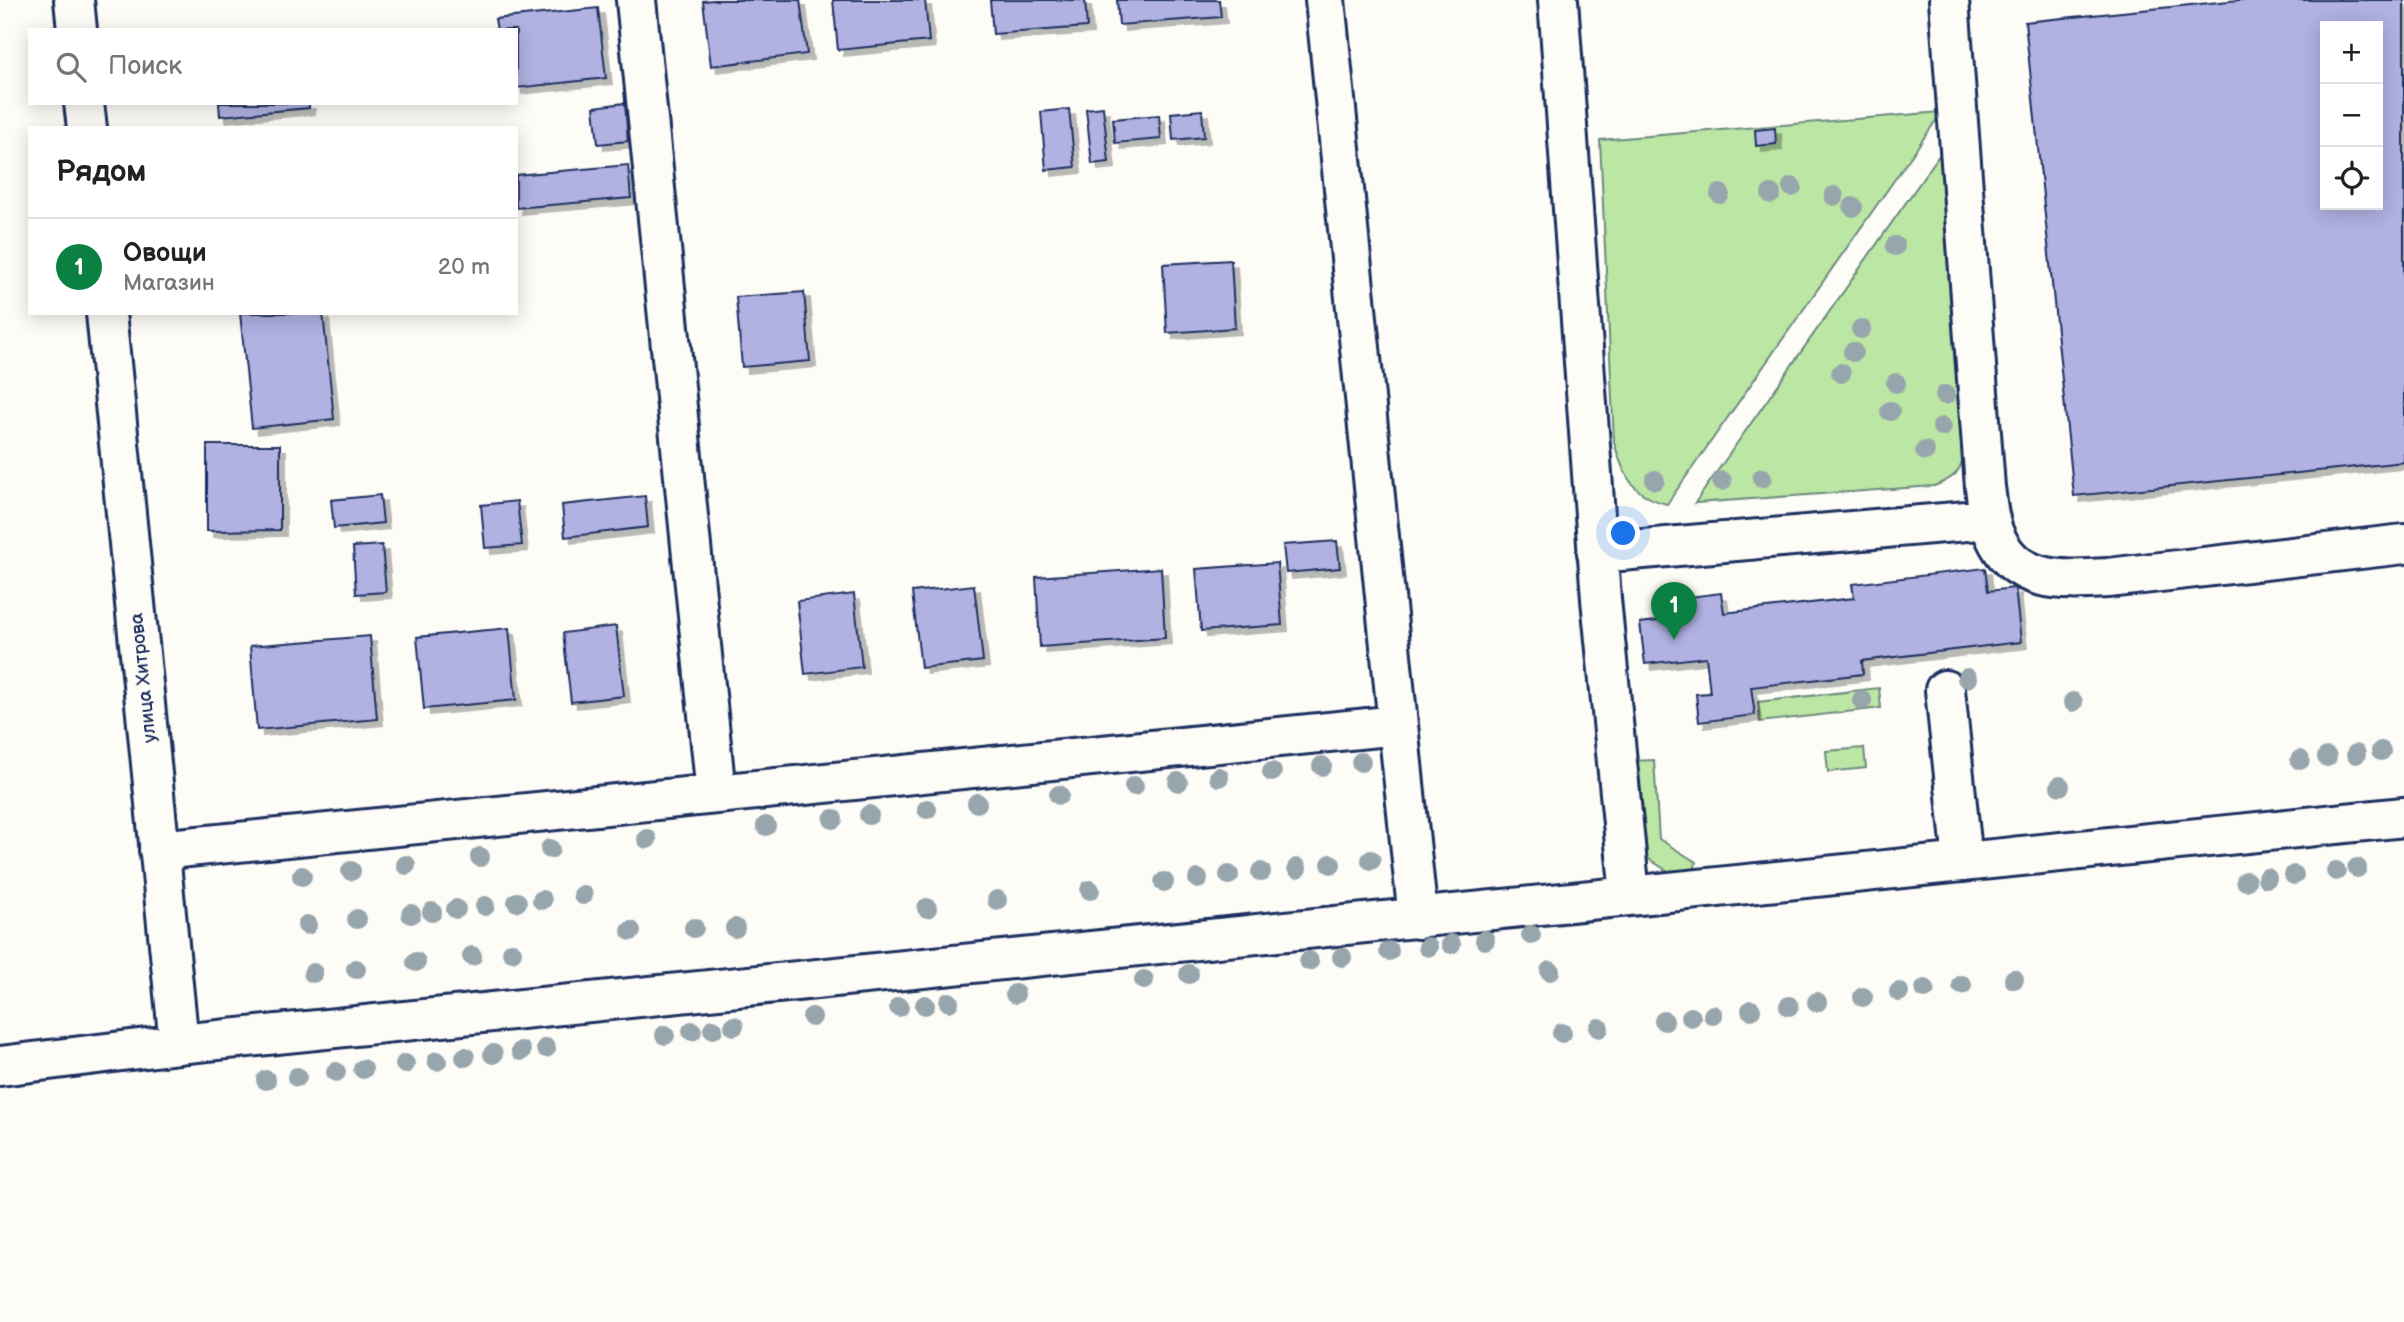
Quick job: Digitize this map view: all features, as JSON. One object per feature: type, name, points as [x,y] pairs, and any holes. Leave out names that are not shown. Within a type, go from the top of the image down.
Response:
[{"type":"street","points":[[74,0],[77,28]]},
{"type":"street","points":[[636,0],[716,794]]},
{"type":"street","points":[[1325,0],[1418,919]]},
{"type":"street","points":[[1559,0],[1597,553],[1630,895]]},
{"type":"street","points":[[1949,0],[1984,474],[1990,520],[2001,550],[2015,565],[2031,574],[2077,580],[2108,579],[2404,544]]},
{"type":"street","points":[[85,105],[87,126]]},
{"type":"street","name":"улица Хитрова","points":[[106,315],[179,1044]]},
{"type":"street","points":[[1597,553],[1990,520]]},
{"type":"street","points":[[1945,690],[1964,862]]},
{"type":"street","points":[[159,850],[1398,725]]},
{"type":"street","points":[[0,1066],[179,1044],[2404,817]]},
{"type":"green space","points":[[1942,112],[1667,504],[1637,489],[1625,474],[1614,442],[1600,140]]},
{"type":"green space","points":[[1945,147],[1966,450],[1956,473],[1934,486],[1695,503]]},
{"type":"green space","points":[[1879,688],[1881,708],[1760,722],[1758,702]]},
{"type":"green space","points":[[1864,748],[1866,768],[1828,772],[1826,751]]},
{"type":"green space","points":[[1654,760],[1659,839],[1696,862],[1691,886],[1641,854],[1632,761]]},
{"type":"building","points":[[800,0],[807,54],[711,66],[703,1]]},
{"type":"building","points":[[833,0],[925,0],[929,41],[838,50]]},
{"type":"building","points":[[990,0],[1085,0],[1087,27],[993,34]]},
{"type":"building","points":[[1117,0],[1219,0],[1221,17],[1119,25]]},
{"type":"building","points":[[2239,0],[2404,0],[2404,462],[2074,496],[2025,22]]},
{"type":"building","points":[[598,8],[606,78],[518,88],[518,28],[497,28],[495,19]]},
{"type":"building","points":[[625,103],[628,141],[598,144],[594,107]]},
{"type":"building","points":[[219,105],[309,105],[309,108],[220,116]]},
{"type":"building","points":[[1103,107],[1109,162],[1092,164],[1086,109]]},
{"type":"building","points":[[1069,109],[1075,167],[1046,170],[1041,112]]},
{"type":"building","points":[[1202,110],[1204,137],[1173,140],[1171,113]]},
{"type":"building","points":[[1159,115],[1161,139],[1115,143],[1113,119]]},
{"type":"building","points":[[1775,128],[1776,144],[1756,146],[1755,130]]},
{"type":"building","points":[[628,165],[631,198],[518,208],[518,175]]},
{"type":"building","points":[[1231,260],[1235,328],[1167,333],[1163,264]]},
{"type":"building","points":[[804,292],[810,361],[742,367],[736,297]]},
{"type":"building","points":[[240,315],[323,315],[334,419],[252,428]]},
{"type":"building","points":[[207,445],[280,445],[280,530],[207,531]]},
{"type":"building","points":[[380,495],[383,523],[334,528],[331,500]]},
{"type":"building","points":[[645,496],[648,527],[565,537],[562,505]]},
{"type":"building","points":[[517,501],[522,545],[485,548],[481,505]]},
{"type":"building","points":[[1337,541],[1340,568],[1286,573],[1283,545]]},
{"type":"building","points":[[382,545],[386,592],[356,594],[353,547]]},
{"type":"building","points":[[1277,563],[1282,625],[1201,631],[1196,569]]},
{"type":"building","points":[[1161,568],[1165,638],[1040,647],[1036,577]]},
{"type":"building","points":[[1985,568],[1988,591],[2015,588],[2021,642],[1862,661],[1863,674],[1751,687],[1755,715],[1699,722],[1696,694],[1710,693],[1706,657],[1645,664],[1640,623],[1674,619],[1672,599],[1721,593],[1724,613],[1854,598],[1852,584]]},
{"type":"building","points":[[974,585],[983,661],[921,668],[912,592]]},
{"type":"building","points":[[854,594],[862,667],[805,674],[797,601]]},
{"type":"building","points":[[616,626],[624,696],[571,702],[563,633]]},
{"type":"building","points":[[509,628],[516,700],[424,709],[417,637]]},
{"type":"building","points":[[370,636],[377,719],[257,730],[250,646]]},
{"type":"place","name":"Овощи","points":[[1674,640]]}]
